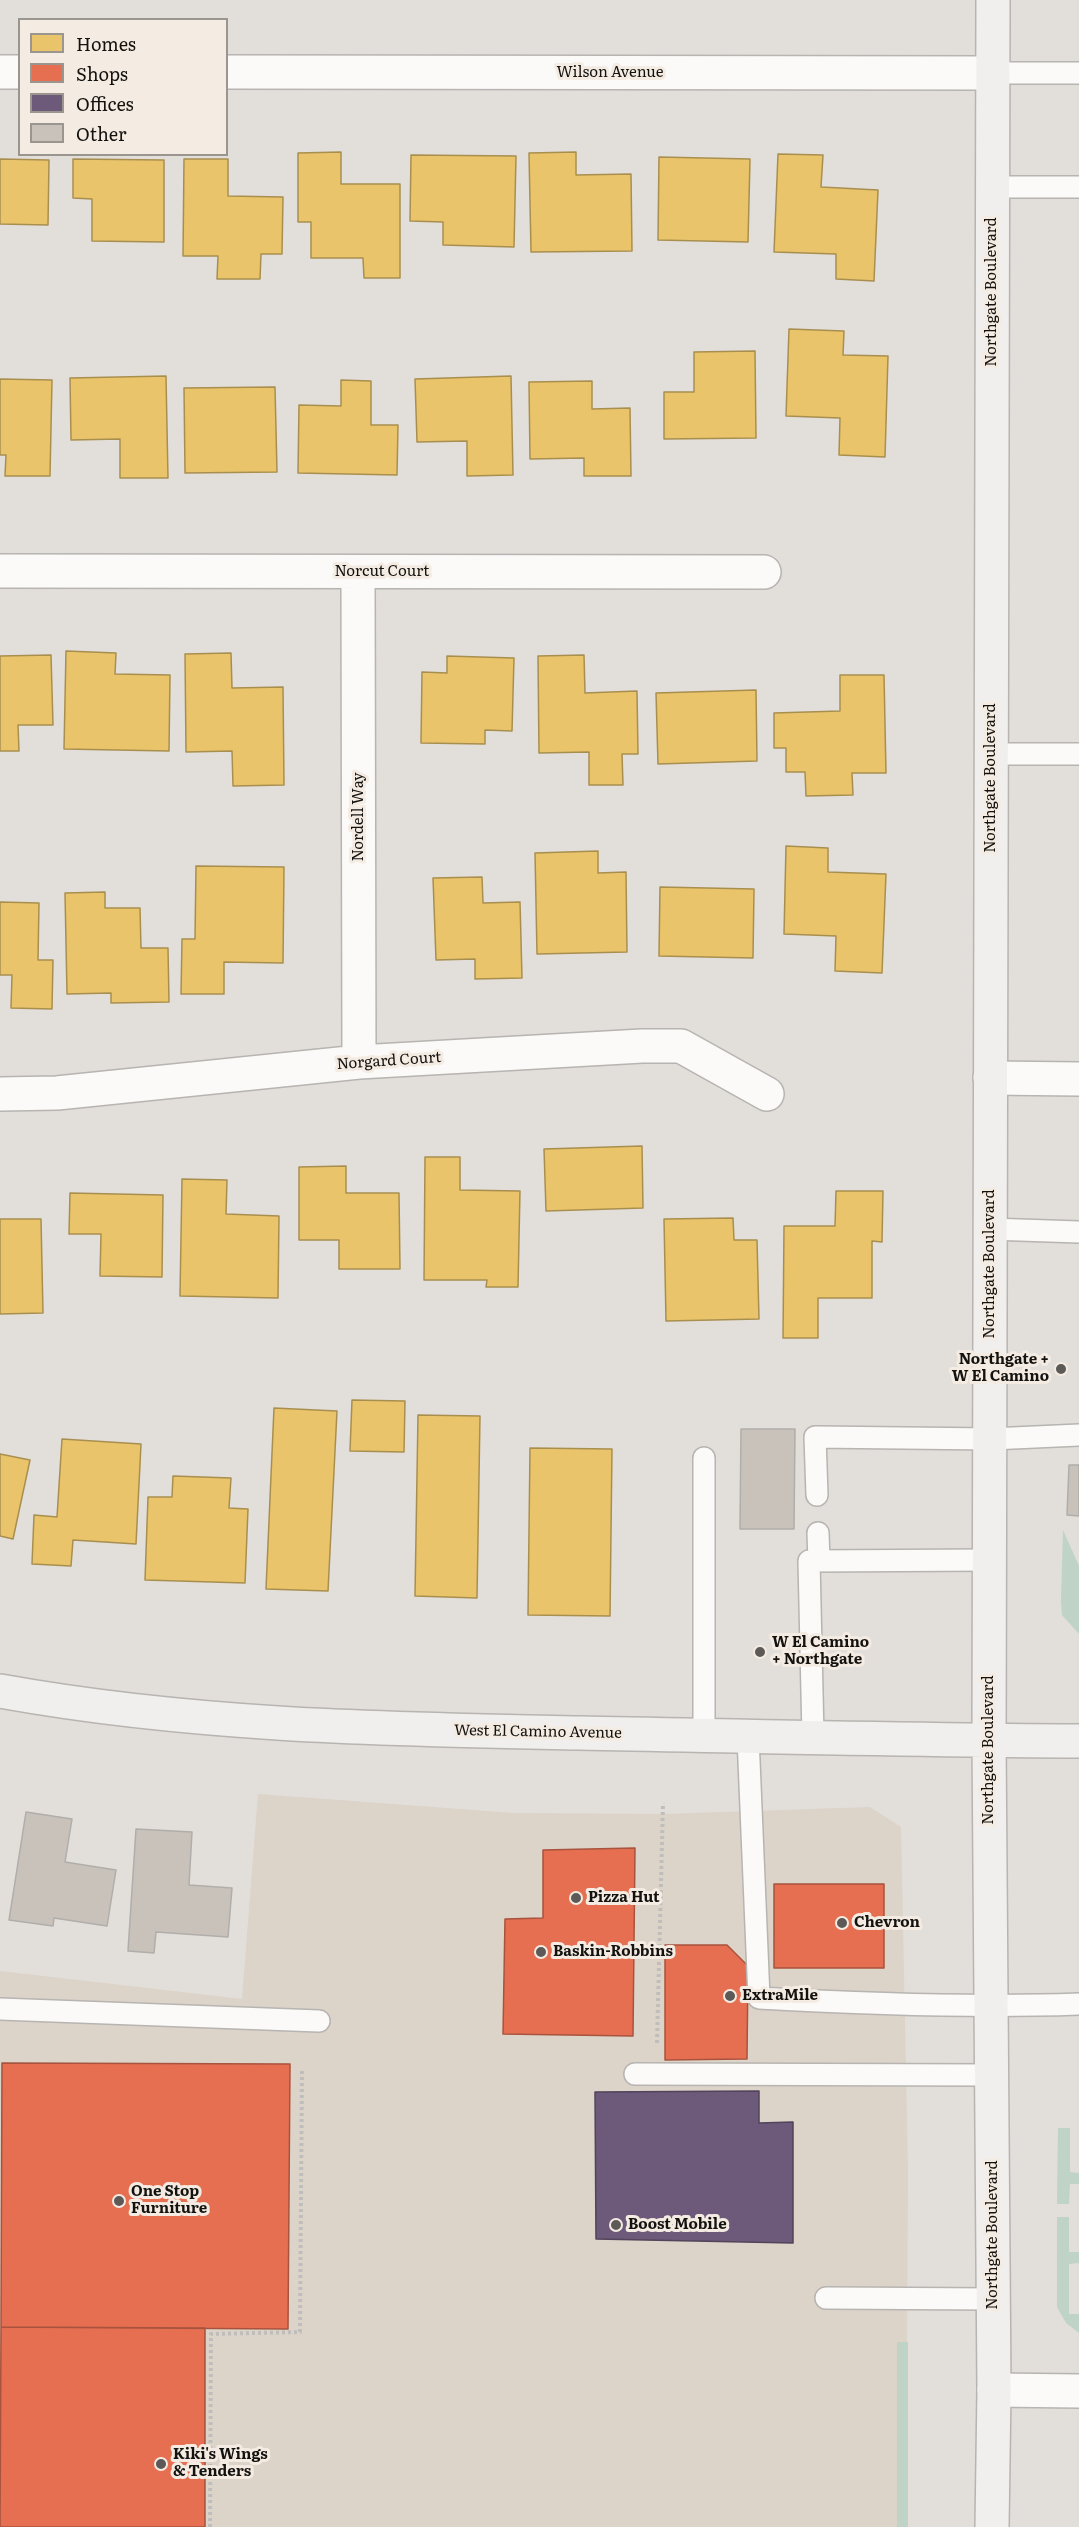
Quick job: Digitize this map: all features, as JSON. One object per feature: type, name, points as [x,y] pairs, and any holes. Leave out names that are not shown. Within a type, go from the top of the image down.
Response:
[{"type":"main road","name":"Northgate Boulevard","points":[[992,2527],[994,2390],[988,1740],[991,1439],[993,0]]},
{"type":"main road","name":"West El Camino Avenue","points":[[0,1691],[68,1703],[219,1720],[349,1728],[748,1737],[1079,1741]]},
{"type":"street","points":[[0,72],[18,72]]},
{"type":"street","name":"Wilson Avenue","points":[[228,72],[993,73]]},
{"type":"street","name":"Norcut Court","points":[[0,571],[764,572]]},
{"type":"street","name":"Nordell Way","points":[[358,572],[359,1062]]},
{"type":"street","name":"Norgard Court","points":[[0,1094],[57,1093],[359,1062],[642,1046],[681,1046],[767,1094]]},
{"type":"street","points":[[990,1078],[1079,1079]]},
{"type":"street","points":[[994,2390],[1079,2391]]},
{"type":"lane","points":[[993,73],[1079,73]]},
{"type":"lane","points":[[993,187],[1079,187]]},
{"type":"lane","points":[[991,754],[1079,754]]},
{"type":"lane","points":[[990,1229],[1079,1232]]},
{"type":"lane","points":[[817,1495],[815,1437],[991,1439],[1079,1435]]},
{"type":"lane","points":[[704,1458],[704,1736]]},
{"type":"lane","points":[[818,1533],[819,1561]]},
{"type":"lane","points":[[813,1736],[808,1561],[989,1560]]},
{"type":"lane","points":[[748,1737],[759,1998],[991,2007],[1079,2004]]},
{"type":"lane","points":[[0,2009],[319,2021]]},
{"type":"lane","points":[[635,2074],[991,2075]]},
{"type":"lane","points":[[826,2298],[993,2299]]},
{"type":"path","points":[[657,2046],[663,1803]]},
{"type":"path","points":[[210,2527],[211,2334],[300,2332],[302,2070]]},
{"type":"shaded area","points":[[258,1794],[513,1813],[664,1814],[870,1807],[901,1827],[908,2172],[906,2527],[0,2527],[0,1971],[242,1999]]},
{"type":"green space","points":[[1063,1530],[1079,1566],[1079,1634],[1062,1615]]},
{"type":"green space","points":[[1058,2128],[1070,2128],[1070,2172],[1079,2173],[1079,2184],[1070,2184],[1069,2204],[1057,2204]]},
{"type":"green space","points":[[1057,2217],[1069,2217],[1069,2252],[1079,2252],[1079,2263],[1069,2264],[1069,2314],[1079,2314],[1079,2333],[1066,2323],[1057,2307]]},
{"type":"green space","points":[[897,2342],[908,2342],[908,2527],[897,2527]]},
{"type":"building: Homes","points":[[341,152],[341,184],[400,184],[400,278],[364,278],[363,258],[311,258],[311,222],[298,222],[298,153]]},
{"type":"building: Homes","points":[[576,152],[576,175],[631,174],[632,251],[531,252],[529,153]]},
{"type":"building: Homes","points":[[778,154],[823,155],[821,187],[878,190],[874,281],[836,279],[836,254],[774,252]]},
{"type":"building: Homes","points":[[411,155],[516,156],[514,247],[443,245],[443,222],[410,221]]},
{"type":"building: Homes","points":[[659,157],[750,159],[748,242],[658,240]]},
{"type":"building: Homes","points":[[0,159],[49,160],[48,225],[0,224]]},
{"type":"building: Homes","points":[[73,159],[164,160],[164,242],[92,241],[92,199],[73,198]]},
{"type":"building: Homes","points":[[184,159],[228,159],[228,196],[283,197],[282,254],[261,254],[260,279],[217,279],[218,256],[183,256]]},
{"type":"building: Homes","points":[[789,329],[844,331],[843,355],[888,356],[885,457],[839,455],[840,418],[786,416]]},
{"type":"building: Homes","points":[[755,351],[756,438],[664,439],[664,392],[694,392],[694,352]]},
{"type":"building: Homes","points":[[166,376],[168,478],[120,478],[120,439],[71,440],[70,378]]},
{"type":"building: Homes","points":[[511,376],[513,475],[467,476],[467,441],[417,442],[415,379]]},
{"type":"building: Homes","points":[[0,379],[52,380],[50,476],[5,476],[6,455],[0,455]]},
{"type":"building: Homes","points":[[341,380],[371,381],[371,425],[398,425],[397,475],[298,473],[299,405],[341,406]]},
{"type":"building: Homes","points":[[592,381],[592,409],[630,408],[631,476],[584,476],[584,458],[530,459],[529,382]]},
{"type":"building: Homes","points":[[275,387],[277,472],[185,473],[184,388]]},
{"type":"building: Homes","points":[[66,651],[116,653],[115,674],[170,675],[169,751],[64,749]]},
{"type":"building: Homes","points":[[231,653],[232,688],[283,687],[284,785],[233,786],[232,751],[186,752],[185,654]]},
{"type":"building: Homes","points":[[51,655],[53,725],[18,725],[19,751],[0,751],[0,656]]},
{"type":"building: Homes","points":[[584,655],[585,693],[637,691],[638,754],[622,754],[623,785],[589,785],[589,752],[539,753],[538,656]]},
{"type":"building: Homes","points":[[447,656],[514,658],[512,731],[485,730],[485,744],[421,743],[422,672],[447,673]]},
{"type":"building: Homes","points":[[840,675],[884,675],[886,773],[852,773],[853,795],[806,796],[805,772],[786,772],[786,748],[774,748],[774,713],[840,711]]},
{"type":"building: Homes","points":[[756,690],[757,761],[658,764],[656,693]]},
{"type":"building: Homes","points":[[786,846],[828,848],[828,872],[886,874],[882,973],[835,971],[836,936],[784,934]]},
{"type":"building: Homes","points":[[598,851],[598,873],[626,872],[627,952],[537,954],[535,853]]},
{"type":"building: Homes","points":[[196,866],[284,867],[283,963],[224,962],[224,994],[181,994],[182,939],[195,939]]},
{"type":"building: Homes","points":[[482,877],[483,903],[520,902],[522,978],[475,979],[475,959],[436,960],[433,878]]},
{"type":"building: Homes","points":[[660,887],[754,889],[753,958],[659,956]]},
{"type":"building: Homes","points":[[105,892],[105,908],[140,908],[141,948],[168,948],[169,1002],[111,1003],[111,993],[67,994],[65,893]]},
{"type":"building: Homes","points":[[0,902],[39,903],[38,960],[53,960],[52,1009],[11,1008],[12,975],[0,975]]},
{"type":"building: Homes","points":[[642,1146],[643,1208],[546,1211],[544,1149]]},
{"type":"building: Homes","points":[[425,1157],[460,1157],[460,1190],[520,1191],[518,1287],[486,1287],[487,1280],[424,1280]]},
{"type":"building: Homes","points":[[346,1166],[346,1193],[399,1193],[400,1269],[339,1269],[339,1240],[299,1240],[299,1167]]},
{"type":"building: Homes","points":[[182,1179],[227,1180],[226,1214],[279,1216],[278,1298],[180,1296]]},
{"type":"building: Homes","points":[[836,1191],[883,1191],[882,1242],[872,1241],[872,1298],[818,1298],[818,1338],[783,1338],[784,1226],[835,1226]]},
{"type":"building: Homes","points":[[70,1193],[163,1195],[162,1277],[100,1276],[101,1234],[69,1234]]},
{"type":"building: Homes","points":[[733,1218],[734,1240],[757,1240],[759,1319],[666,1321],[664,1219]]},
{"type":"building: Homes","points":[[0,1219],[41,1219],[43,1313],[0,1314]]},
{"type":"building: Homes","points":[[352,1400],[405,1401],[404,1452],[350,1451]]},
{"type":"building: Homes","points":[[274,1408],[337,1411],[328,1591],[266,1589]]},
{"type":"building: Homes","points":[[418,1415],[480,1416],[477,1598],[415,1596]]},
{"type":"building: Homes","points":[[62,1439],[141,1444],[136,1544],[73,1540],[71,1566],[32,1564],[34,1515],[57,1517]]},
{"type":"building: Homes","points":[[530,1448],[612,1449],[610,1616],[528,1615]]},
{"type":"building: Homes","points":[[0,1454],[30,1460],[13,1539],[0,1536]]},
{"type":"building: Homes","points":[[173,1476],[231,1478],[229,1508],[248,1509],[245,1583],[145,1580],[148,1497],[172,1497]]},
{"type":"building: Shops","points":[[635,1848],[633,2036],[503,2034],[505,1919],[543,1918],[543,1850]]},
{"type":"building: Shops","points":[[774,1884],[884,1884],[884,1968],[774,1968]]},
{"type":"building: Shops","points":[[665,1945],[727,1945],[748,1966],[747,2059],[665,2060]]},
{"type":"building: Shops","points":[[2,2063],[290,2064],[288,2329],[1,2327]]},
{"type":"building: Shops","points":[[1,2327],[205,2328],[205,2527],[0,2527]]},
{"type":"building: Offices","points":[[759,2091],[759,2123],[793,2122],[793,2243],[596,2239],[595,2092]]},
{"type":"building: Other","points":[[741,1429],[795,1429],[794,1529],[740,1529]]},
{"type":"building: Other","points":[[1069,1465],[1079,1465],[1079,1516],[1067,1515]]},
{"type":"building: Other","points":[[26,1812],[72,1819],[65,1862],[116,1870],[107,1926],[54,1918],[53,1926],[9,1920]]},
{"type":"building: Other","points":[[136,1829],[192,1832],[189,1885],[232,1888],[228,1937],[156,1932],[154,1953],[128,1951]]},
{"type":"place","name":"Northgate + W El Camino","points":[[1061,1369]]},
{"type":"place","name":"W El Camino + Northgate","points":[[760,1652]]},
{"type":"place","name":"Pizza Hut","points":[[576,1898]]},
{"type":"place","name":"Chevron","points":[[842,1923]]},
{"type":"place","name":"Baskin-Robbins","points":[[541,1952]]},
{"type":"place","name":"ExtraMile","points":[[730,1996]]},
{"type":"place","name":"One Stop Furniture","points":[[119,2201]]},
{"type":"place","name":"Boost Mobile","points":[[616,2225]]},
{"type":"place","name":"Kiki's Wings & Tenders","points":[[161,2464]]}]
